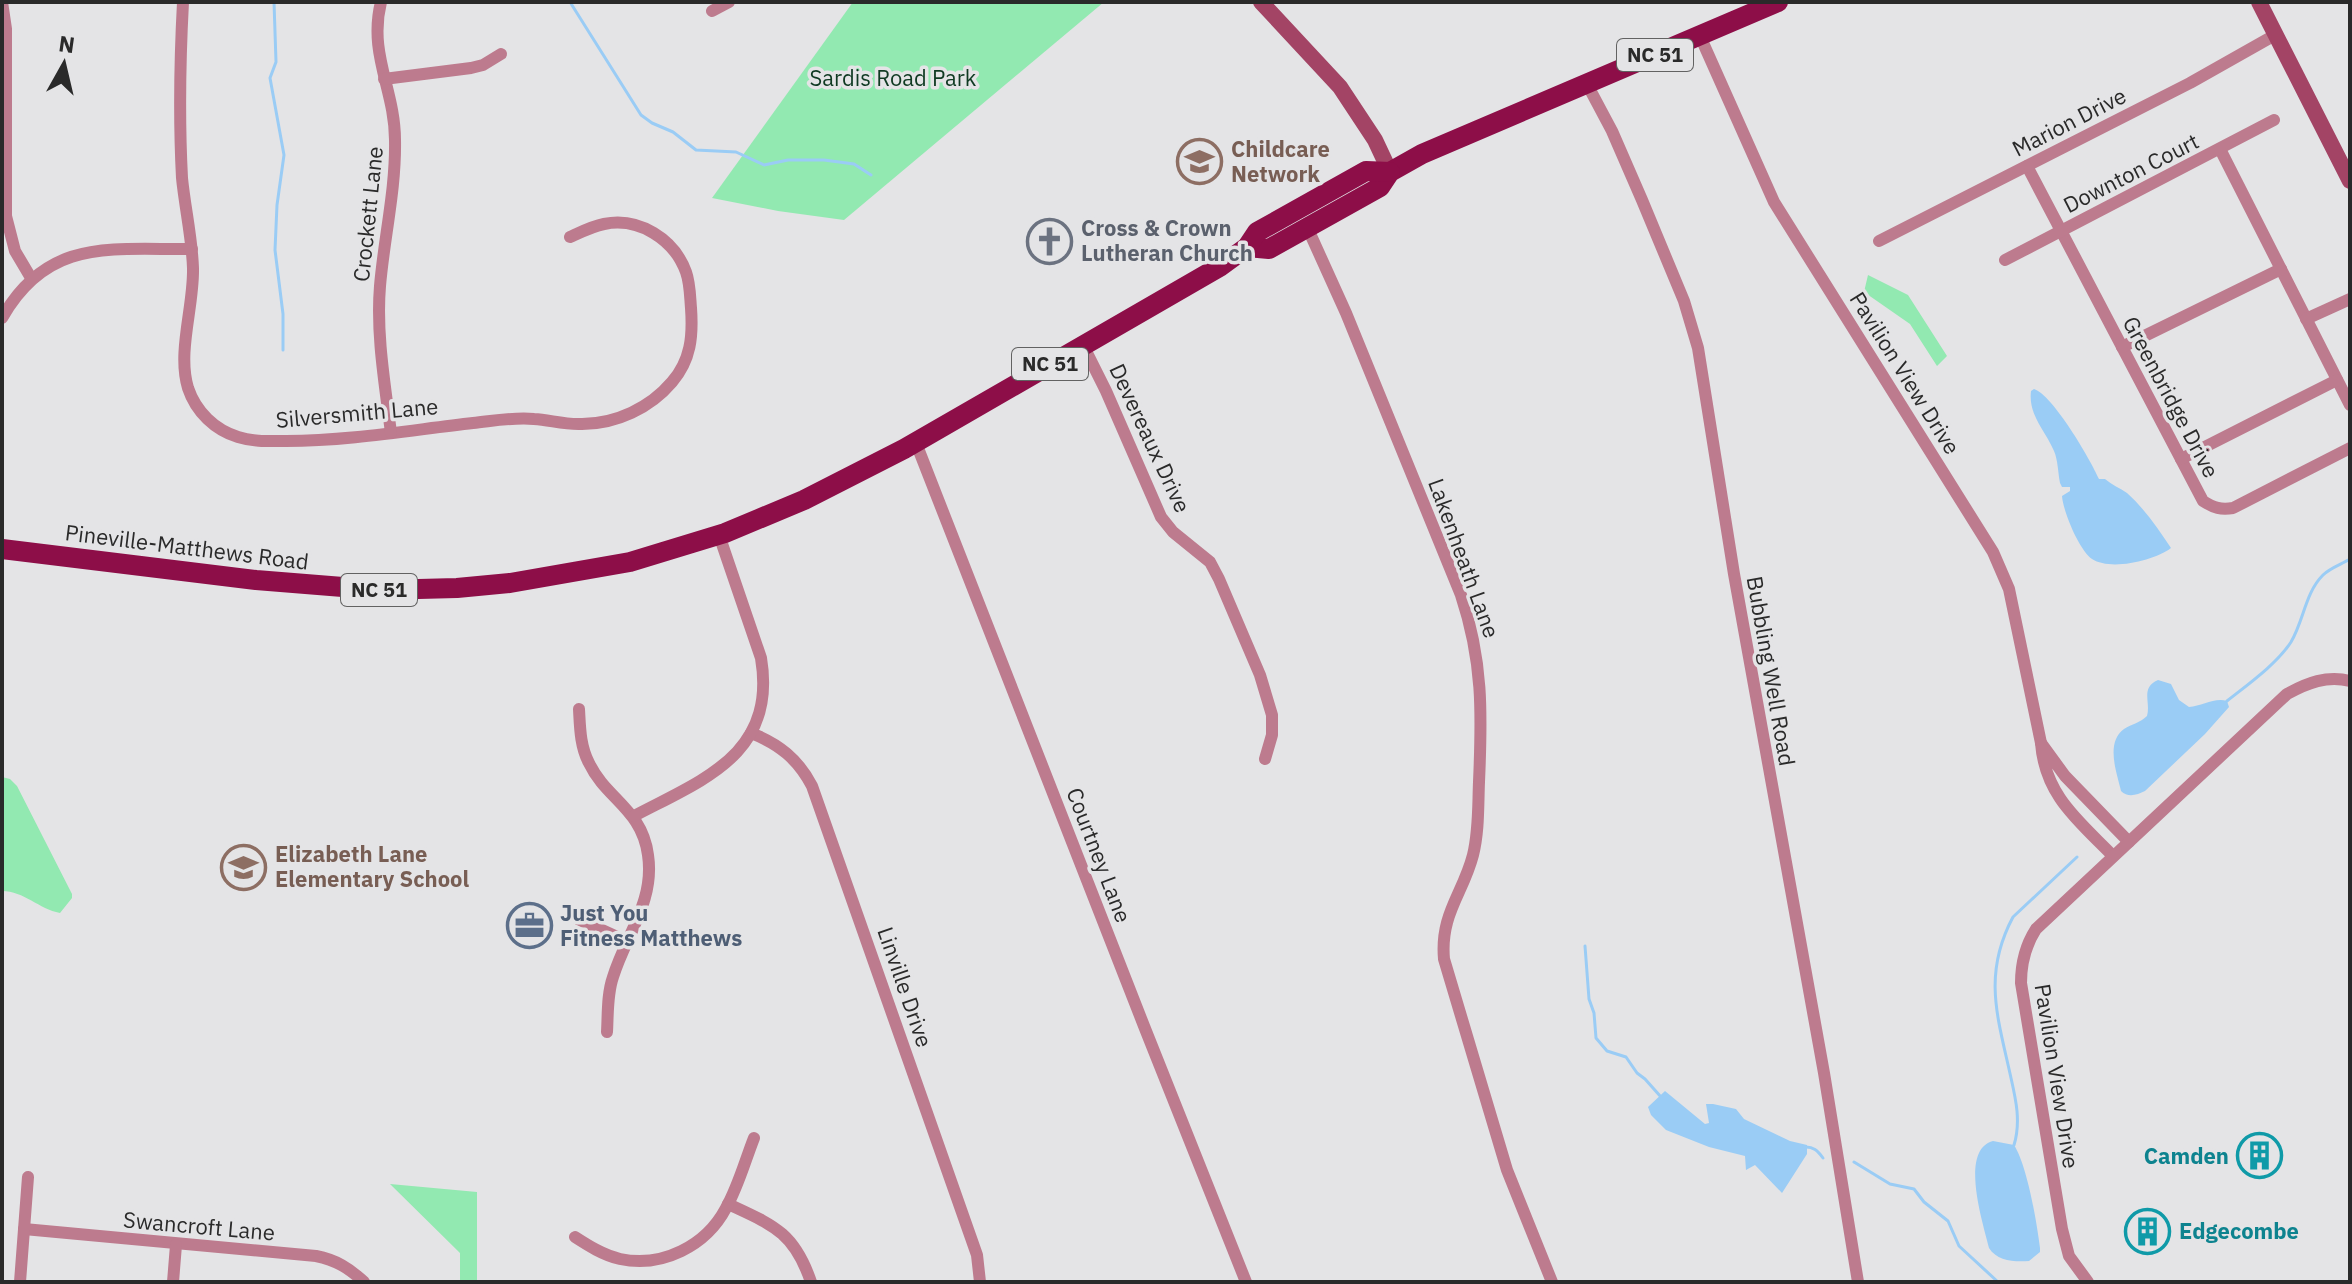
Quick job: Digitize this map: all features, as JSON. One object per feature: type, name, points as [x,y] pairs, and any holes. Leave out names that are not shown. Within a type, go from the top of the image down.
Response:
[{"type":"main road","points":[[1261,2],[1340,87],[1375,140],[1390,172]]},
{"type":"main road","name":"NC 51","points":[[1390,172],[1422,154],[1778,2]]},
{"type":"main road","points":[[2259,2],[2350,181]]},
{"type":"main road","name":"Pineville-Matthews Road","points":[[2,549],[307,586],[408,590],[548,578],[630,562],[719,535],[804,500],[916,443],[1218,268],[1247,247],[1257,232],[1366,171],[1390,172]]},
{"type":"main road","name":"Pineville-Matthews Road","points":[[1247,247],[1269,249],[1308,229],[1380,187],[1390,172]]},
{"type":"street","points":[[2,2],[6,29],[6,216],[15,251],[31,278]]},
{"type":"street","name":"Silversmith Lane","points":[[183,2],[181,160],[192,249],[193,288],[185,370],[193,400],[218,428],[236,436],[264,441],[329,440],[506,419],[594,423],[620,417],[649,404],[672,383],[686,361],[692,331],[688,280],[673,249],[649,230],[620,223],[605,224],[570,237]]},
{"type":"street","name":"Crockett Lane","points":[[381,2],[376,35],[395,128],[379,303],[391,433]]},
{"type":"street","points":[[712,11],[729,2]]},
{"type":"street","name":"Marion Drive","points":[[1879,241],[2190,83],[2275,35]]},
{"type":"street","name":"Pavilion View Drive","points":[[1700,36],[1774,202],[1970,512],[2000,565],[2009,589],[2046,773],[2057,794],[2113,856]]},
{"type":"street","points":[[384,79],[471,68],[501,54]]},
{"type":"street","name":"Bubbling Well Road","points":[[1587,84],[1612,131],[1642,200],[1684,301],[1698,348],[1738,600],[1824,1073],[1858,1282]]},
{"type":"street","name":"Downton Court","points":[[2005,260],[2274,120]]},
{"type":"street","points":[[2220,149],[2350,405]]},
{"type":"street","name":"Greenbridge Drive","points":[[2027,166],[2203,501],[2222,510],[2233,508],[2350,448]]},
{"type":"street","name":"Lakenheath Lane","points":[[1308,229],[1346,313],[1461,595],[1474,637],[1482,716],[1477,837],[1469,871],[1447,918],[1444,959],[1507,1170],[1552,1282]]},
{"type":"street","points":[[2,318],[31,278],[69,257],[91,251],[192,249]]},
{"type":"street","points":[[2122,347],[2281,269]]},
{"type":"street","points":[[2306,319],[2350,299]]},
{"type":"street","name":"Devereaux Drive","points":[[1083,345],[1161,517],[1173,532],[1210,562],[1219,579],[1270,705],[1272,735],[1265,759]]},
{"type":"street","points":[[2181,459],[2337,380]]},
{"type":"street","name":"Courtney Lane","points":[[916,443],[1246,1282]]},
{"type":"street","points":[[634,816],[714,774],[734,757],[751,733],[762,706],[762,666],[719,535]]},
{"type":"street","name":"Pavilion View Drive","points":[[2088,1282],[2073,1265],[2066,1248],[2021,974],[2023,956],[2036,929],[2287,694],[2317,681],[2350,681]]},
{"type":"street","points":[[579,709],[580,737],[589,764],[634,816],[646,840],[650,878],[644,905],[611,982],[607,1032]]},
{"type":"street","name":"Linville Drive","points":[[751,733],[787,752],[804,770],[812,786],[972,1240],[980,1282]]},
{"type":"street","name":"Pavilion View Drive","points":[[2041,743],[2065,776],[2129,842]]},
{"type":"street","points":[[578,919],[628,942]]},
{"type":"street","points":[[575,1237],[594,1250],[620,1259],[643,1261],[676,1254],[702,1237],[719,1220],[754,1138]]},
{"type":"street","points":[[20,1282],[28,1177]]},
{"type":"street","points":[[728,1204],[783,1232],[803,1261],[811,1282]]},
{"type":"street","name":"Swancroft Lane","points":[[24,1229],[316,1256],[333,1260],[364,1282]]},
{"type":"street","points":[[173,1282],[176,1245]]},
{"type":"green space","name":"Sardis Road Park","points":[[853,2],[1104,2],[844,220],[712,198]]},
{"type":"green space","points":[[1868,275],[1908,295],[1947,356],[1937,366],[1910,324],[1864,292]]},
{"type":"green space","points":[[2,777],[10,779],[17,786],[72,894],[60,913],[17,894],[2,891]]},
{"type":"green space","points":[[390,1184],[477,1192],[477,1282],[460,1282],[460,1253]]},
{"type":"water","points":[[2034,389],[2051,402],[2080,443],[2099,479],[2105,479],[2127,493],[2151,519],[2171,548],[2143,560],[2120,564],[2100,563],[2087,554],[2072,530],[2063,503],[2062,496],[2070,491],[2070,487],[2062,487],[2060,483],[2055,455],[2032,408],[2031,391]]},
{"type":"water","points":[[2158,680],[2171,684],[2179,700],[2189,707],[2222,700],[2227,701],[2229,707],[2145,791],[2127,795],[2121,791],[2115,767],[2115,742],[2124,729],[2147,716],[2149,687]]},
{"type":"water","points":[[1665,1091],[1705,1124],[1709,1123],[1706,1104],[1736,1109],[1744,1119],[1790,1141],[1807,1145],[1807,1154],[1782,1193],[1755,1165],[1746,1170],[1745,1156],[1709,1147],[1666,1130],[1651,1115],[1648,1107]]},
{"type":"water","points":[[1993,1141],[2014,1145],[2023,1166],[2040,1248],[2040,1252],[2029,1261],[2001,1258],[1989,1248],[1975,1172],[1983,1147]]},
{"type":"waterway","points":[[274,2],[276,62],[270,78],[284,155],[275,250],[283,314],[283,350]]},
{"type":"waterway","points":[[570,2],[641,115],[673,132],[696,150],[736,152],[764,165],[788,160],[854,164],[871,175]]},
{"type":"waterway","points":[[2227,701],[2285,650],[2317,582],[2329,570],[2350,559]]},
{"type":"waterway","points":[[2014,1145],[2017,1111],[1998,1016],[1995,978],[1998,958],[2013,917],[2077,857]]},
{"type":"waterway","points":[[1585,946],[1596,1038],[1607,1051],[1626,1057],[1661,1097]]},
{"type":"waterway","points":[[1804,1147],[1810,1147],[1823,1158]]},
{"type":"waterway","points":[[1854,1162],[1890,1184],[1914,1189],[1924,1202],[1948,1221],[1959,1246],[1998,1282]]},
{"type":"place","name":"Childcare Network","points":[[1200,162]]},
{"type":"place","name":"Cross & Crown Lutheran Church","points":[[1050,241]]},
{"type":"place","name":"Elizabeth Lane Elementary School","points":[[244,867]]},
{"type":"place","name":"Just You Fitness Matthews","points":[[529,926]]},
{"type":"place","name":"Camden","points":[[2260,1156]]},
{"type":"place","name":"Edgecombe","points":[[2148,1231]]}]
